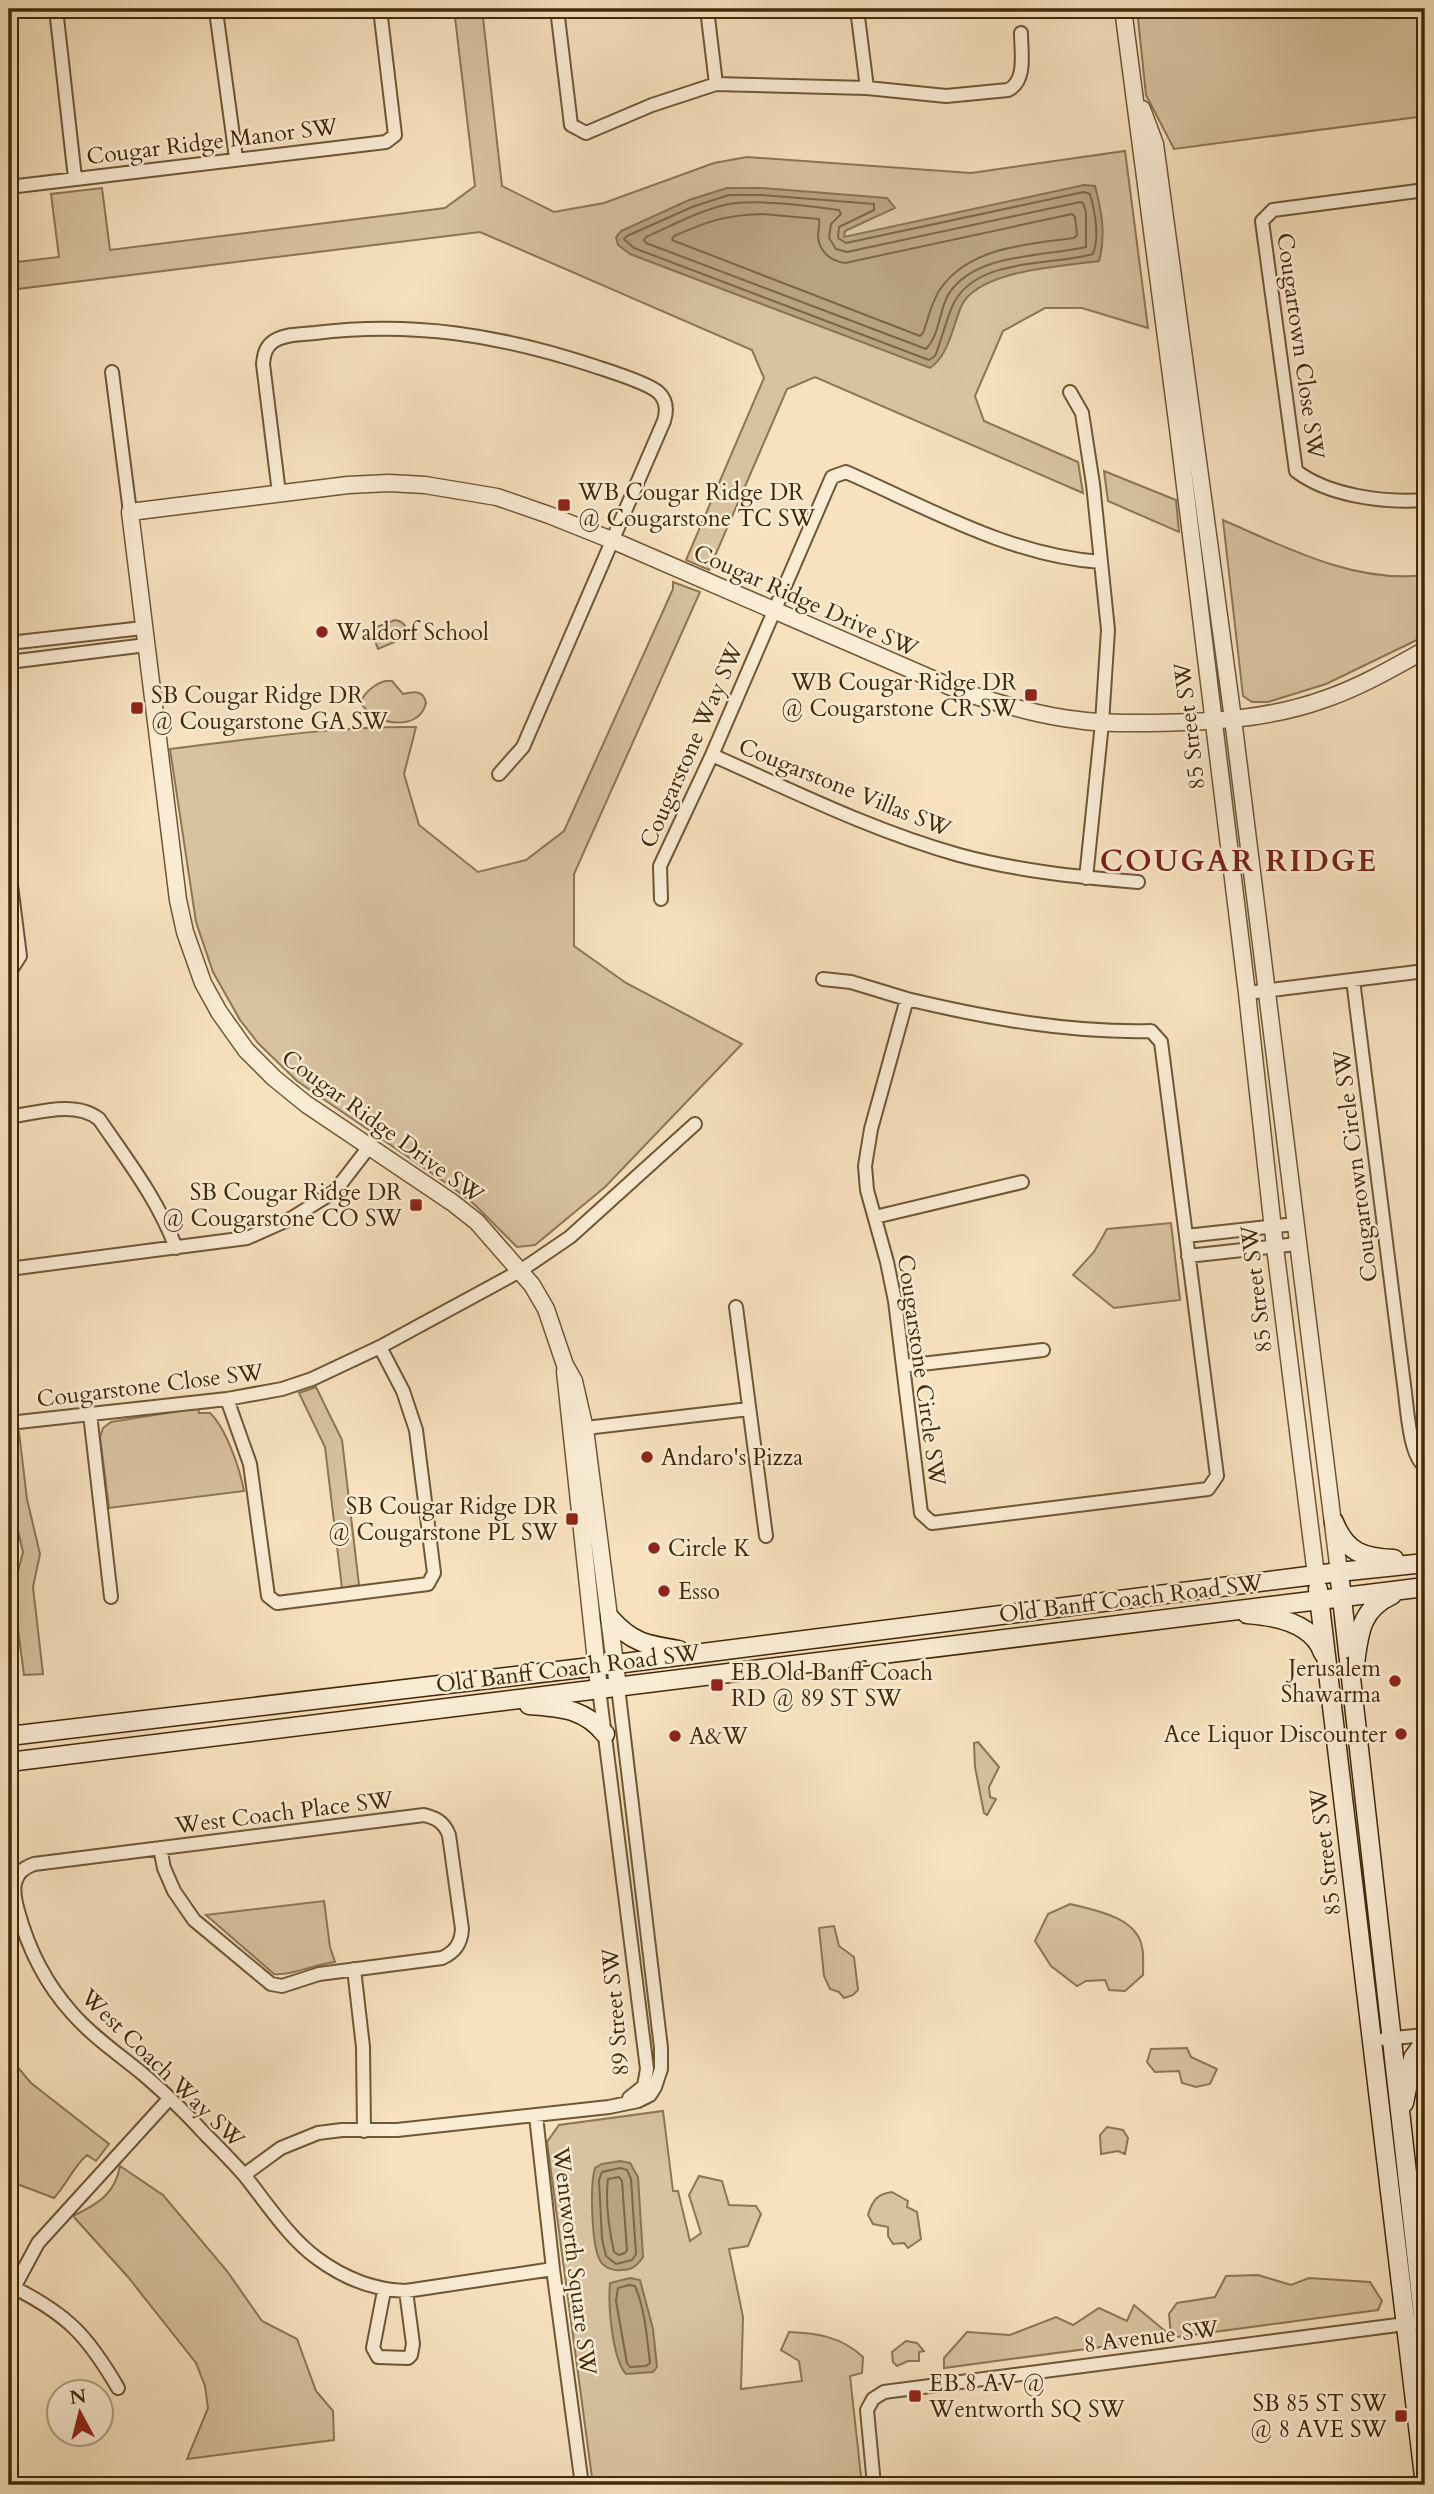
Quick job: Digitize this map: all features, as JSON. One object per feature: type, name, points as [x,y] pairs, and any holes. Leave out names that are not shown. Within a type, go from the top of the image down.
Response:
[{"type":"main road","points":[[1334,1522],[1342,1539],[1359,1553],[1382,1558],[1425,1561]]},
{"type":"main road","name":"Old Banff Coach Road SW","points":[[9,1736],[699,1654],[1425,1561]]},
{"type":"main road","name":"85 Street SW","points":[[1339,1572],[1424,2327]]},
{"type":"main road","name":"85 Street SW","points":[[1317,1575],[1425,2485]]},
{"type":"main road","points":[[1352,1688],[1359,1642],[1367,1614],[1378,1602],[1416,1588]]},
{"type":"main road","name":"Old Banff Coach Road SW","points":[[9,1762],[1416,1588]]},
{"type":"main road","points":[[1209,1612],[1257,1615],[1293,1624],[1315,1638],[1326,1663]]},
{"type":"main road","points":[[610,1618],[633,1640],[699,1654]]},
{"type":"main road","points":[[495,1702],[548,1706],[578,1712],[588,1717],[605,1734]]},
{"type":"main road","points":[[1401,2120],[1413,2058],[1425,2041]]},
{"type":"street","name":"Cougar Ridge Manor SW","points":[[56,9],[75,178],[386,142],[396,135],[380,9]]},
{"type":"street","points":[[557,9],[571,125],[586,133],[652,105],[716,84],[867,88],[946,96],[1007,90],[1016,85],[1020,78],[1021,33]]},
{"type":"street","points":[[707,9],[716,84]]},
{"type":"street","points":[[857,9],[867,88]]},
{"type":"street","name":"85 Street SW","points":[[1123,9],[1317,1575]]},
{"type":"street","points":[[216,11],[236,158]]},
{"type":"street","name":"85 Street SW","points":[[1134,87],[1155,144],[1233,719],[1339,1572]]},
{"type":"street","points":[[9,187],[75,178]]},
{"type":"street","name":"Cougartown Close SW","points":[[1425,190],[1273,210],[1262,221],[1296,471],[1308,481],[1350,493],[1425,500]]},
{"type":"street","points":[[279,493],[263,364],[268,346],[284,337],[339,330],[396,328],[448,331],[555,353],[656,390],[662,397],[666,405],[664,421],[614,541],[523,747],[499,774]]},
{"type":"street","points":[[112,372],[130,512]]},
{"type":"street","points":[[1070,392],[1082,413],[1108,630],[1102,723],[1086,878]]},
{"type":"street","name":"Cougarstone Way SW","points":[[661,899],[660,866],[712,755],[832,477],[846,472],[988,535],[1034,552],[1071,560],[1101,562]]},
{"type":"street","name":"Cougar Ridge Drive SW","points":[[599,1689],[587,1517],[577,1429],[577,1391],[565,1365],[546,1308],[520,1271],[477,1222],[306,1104],[274,1078],[246,1050],[219,1012],[203,983],[184,932],[178,900],[130,512],[348,485],[389,483],[454,489],[497,497],[549,514],[614,541],[965,693],[1020,709],[1102,723],[1213,722],[1283,710],[1325,700],[1425,650]]},
{"type":"street","points":[[9,643],[143,628]]},
{"type":"street","points":[[9,662],[145,645]]},
{"type":"street","name":"Cougarstone Villas SW","points":[[712,755],[821,804],[919,843],[1008,867],[1138,882]]},
{"type":"street","points":[[9,869],[20,956],[13,967],[9,968]]},
{"type":"street","points":[[1247,993],[1425,971]]},
{"type":"street","points":[[823,979],[851,982],[907,999]]},
{"type":"street","name":"Cougartown Circle SW","points":[[1353,980],[1404,1385],[1414,1449],[1418,1461],[1425,1466]]},
{"type":"street","name":"Cougarstone Circle SW","points":[[907,999],[1012,1021],[1116,1032],[1151,1031],[1161,1042],[1217,1476],[1208,1489],[932,1523],[922,1513],[892,1283],[867,1190],[866,1158],[871,1129],[907,999]]},
{"type":"street","points":[[9,1117],[79,1109],[99,1119],[159,1206],[176,1248]]},
{"type":"street","name":"Cougarstone Close SW","points":[[9,1423],[227,1399],[292,1385],[325,1373],[380,1347],[520,1271],[570,1237],[695,1124]]},
{"type":"street","points":[[9,1269],[247,1238],[292,1218],[335,1191],[369,1147]]},
{"type":"street","points":[[875,1217],[1023,1182]]},
{"type":"street","points":[[1186,1236],[1295,1224]]},
{"type":"street","points":[[1188,1256],[1297,1244]]},
{"type":"street","points":[[736,1307],[766,1536]]},
{"type":"street","points":[[227,1399],[250,1464],[268,1596],[277,1603],[428,1584],[433,1573],[416,1430],[403,1391],[380,1347]]},
{"type":"street","points":[[904,1366],[1043,1350]]},
{"type":"street","points":[[577,1429],[749,1409]]},
{"type":"street","points":[[89,1414],[111,1597]]},
{"type":"street","name":"Cougar Ridge Drive SW","points":[[587,1517],[610,1618],[616,1664]]},
{"type":"street","name":"89 Street SW","points":[[616,1664],[662,2061],[659,2078],[646,2092]]},
{"type":"street","name":"89 Street SW","points":[[599,1689],[647,2068],[646,2092]]},
{"type":"street","points":[[615,1814],[633,1812]]},
{"type":"street","name":"West Coach Place SW","points":[[424,1815],[438,1820],[449,1835],[461,1929],[460,1942],[451,1954],[442,1958],[319,1974],[282,1986],[264,1981],[205,1931],[187,1911],[168,1879],[160,1848],[424,1815]]},
{"type":"street","name":"West Coach Way SW","points":[[160,1848],[34,1864],[17,1875],[13,1892],[24,1932],[35,1957],[63,2003],[90,2031],[169,2099],[244,2175],[293,2236],[316,2258],[341,2275],[384,2291],[406,2291],[553,2269]]},
{"type":"street","name":"89 Street SW","points":[[630,1930],[646,1928]]},
{"type":"street","points":[[354,1969],[363,2047],[364,2131]]},
{"type":"street","points":[[1372,2041],[1425,2035]]},
{"type":"street","name":"Wentworth Square SW","points":[[582,2485],[536,2116],[609,2107],[646,2092]]},
{"type":"street","points":[[118,2388],[79,2330],[50,2307],[11,2292],[38,2243],[169,2099]]},
{"type":"street","points":[[244,2175],[265,2158],[318,2133],[397,2130],[536,2116]]},
{"type":"street","points":[[384,2291],[373,2348],[378,2357],[408,2358],[413,2344],[406,2291]]},
{"type":"street","name":"8 Avenue SW","points":[[874,2485],[867,2410],[873,2399],[884,2392],[1405,2324],[1424,2327]]},
{"type":"shaded area","points":[[454,9],[482,9],[502,186],[554,212],[604,203],[714,163],[747,157],[971,173],[1125,151],[1148,328],[1082,308],[1045,308],[1003,331],[975,396],[984,421],[1078,462],[1083,493],[815,377],[787,389],[709,570],[686,560],[764,378],[752,350],[480,232],[9,290],[9,263],[59,257],[51,194],[102,188],[110,250],[445,208],[475,186]]},
{"type":"shaded area","points":[[1137,9],[1425,9],[1425,116],[1174,149],[1146,95]]},
{"type":"shaded area","points":[[1104,471],[1176,500],[1179,532],[1108,501]]},
{"type":"shaded area","points":[[1223,520],[1296,552],[1347,569],[1399,576],[1425,575],[1425,636],[1326,684],[1268,702],[1252,702],[1243,696]]},
{"type":"shaded area","points":[[673,582],[700,592],[574,874],[574,946],[626,983],[742,1044],[605,1187],[535,1245],[517,1247],[474,1204],[452,1187],[297,1081],[258,1043],[240,1020],[213,972],[196,922],[170,749],[324,731],[416,727],[404,774],[419,825],[478,872],[526,860],[564,831],[673,589]]},
{"type":"shaded area","points":[[395,620],[407,629],[404,638],[378,649],[371,629]]},
{"type":"shaded area","points":[[392,681],[403,694],[418,692],[423,695],[426,703],[422,713],[406,722],[395,722],[385,721],[367,711],[361,703],[364,696],[374,686]]},
{"type":"shaded area","points":[[1171,1223],[1180,1300],[1114,1308],[1073,1275],[1094,1252],[1107,1229]]},
{"type":"shaded area","points":[[316,1387],[342,1440],[359,1585],[342,1588],[325,1447],[299,1393]]},
{"type":"shaded area","points":[[198,1408],[199,1413],[210,1413],[222,1428],[236,1461],[244,1491],[109,1508],[100,1437],[103,1428],[111,1422]]},
{"type":"shaded area","points":[[19,1432],[27,1499],[40,1554],[33,1587],[43,1674],[24,1675],[13,1591],[23,1552],[9,1493],[9,1433]]},
{"type":"shaded area","points":[[978,1742],[999,1767],[989,1787],[990,1797],[996,1799],[987,1815],[984,1813],[975,1767],[974,1743]]},
{"type":"shaded area","points":[[324,1901],[330,1947],[335,1962],[281,1974],[274,1974],[206,1915]]},
{"type":"shaded area","points":[[1070,1904],[1113,1916],[1132,1928],[1138,1937],[1143,1950],[1143,1975],[1125,1991],[1109,1990],[1105,1980],[1086,1981],[1077,1986],[1051,1966],[1035,1941],[1048,1914]]},
{"type":"shaded area","points":[[834,1926],[839,1946],[854,1957],[858,1990],[844,1998],[839,1992],[830,1989],[824,1976],[819,1928]]},
{"type":"shaded area","points":[[1187,2048],[1191,2057],[1217,2069],[1210,2084],[1196,2087],[1182,2083],[1179,2071],[1155,2072],[1147,2062],[1151,2049]]},
{"type":"shaded area","points":[[9,2057],[31,2083],[109,2144],[96,2161],[87,2155],[54,2198],[9,2181]]},
{"type":"shaded area","points":[[663,2111],[673,2191],[678,2191],[690,2241],[701,2233],[689,2195],[699,2176],[722,2181],[729,2205],[756,2206],[761,2214],[748,2246],[729,2249],[743,2317],[741,2389],[802,2381],[799,2361],[781,2350],[789,2332],[829,2337],[855,2350],[863,2357],[862,2373],[850,2376],[862,2485],[593,2485],[547,2142],[559,2125]]},
{"type":"shaded area","points":[[1107,2127],[1123,2130],[1128,2138],[1125,2154],[1118,2151],[1101,2154],[1100,2135]]},
{"type":"shaded area","points":[[120,2166],[163,2195],[227,2271],[262,2321],[297,2339],[316,2391],[333,2411],[334,2440],[187,2459],[208,2408],[205,2386],[196,2363],[128,2277],[73,2216],[110,2191]]},
{"type":"shaded area","points":[[892,2192],[908,2201],[907,2207],[917,2212],[921,2239],[908,2248],[904,2243],[893,2244],[888,2236],[888,2227],[873,2224],[868,2215],[876,2199],[882,2194]]},
{"type":"shaded area","points":[[1258,2275],[1291,2285],[1309,2278],[1370,2282],[1382,2301],[1378,2310],[944,2368],[944,2358],[967,2332],[1010,2335],[1056,2317],[1073,2325],[1099,2308],[1127,2321],[1134,2305],[1171,2336],[1169,2314],[1177,2303],[1215,2297],[1226,2276]]},
{"type":"shaded area","points":[[906,2341],[917,2343],[924,2351],[919,2352],[919,2361],[908,2361],[897,2366],[893,2362],[892,2352]]},
{"type":"water","points":[[1084,185],[1095,186],[1100,205],[1103,233],[1099,261],[1022,272],[984,285],[970,295],[961,307],[946,349],[930,368],[630,254],[618,245],[616,237],[621,231],[689,200],[727,188],[761,188],[887,198],[895,208],[845,231],[844,237]]},
{"type":"water","points":[[620,2161],[630,2163],[638,2177],[643,2257],[634,2267],[618,2270],[605,2266],[598,2255],[593,2230],[592,2201],[595,2168]]},
{"type":"water","points":[[630,2278],[640,2280],[653,2329],[657,2367],[653,2372],[626,2374],[614,2344],[610,2317],[610,2283]]},
{"type":"place","name":"WB Cougar Ridge DR @ Cougarstone TC SW","points":[[564,505]]},
{"type":"place","name":"Waldorf School","points":[[322,632]]},
{"type":"place","name":"WB Cougar Ridge DR @ Cougarstone CR SW","points":[[1031,695]]},
{"type":"place","name":"SB Cougar Ridge DR @ Cougarstone GA SW","points":[[137,708]]},
{"type":"place","name":"SB Cougar Ridge DR @ Cougarstone CO SW","points":[[416,1205]]},
{"type":"place","name":"Andaro's Pizza","points":[[647,1457]]},
{"type":"place","name":"SB Cougar Ridge DR @ Cougarstone PL SW","points":[[572,1519]]},
{"type":"place","name":"Circle K","points":[[654,1548]]},
{"type":"place","name":"Esso","points":[[664,1591]]},
{"type":"place","name":"Jerusalem Shawarma","points":[[1395,1681]]},
{"type":"place","name":"EB Old Banff Coach RD @ 89 ST SW","points":[[717,1685]]},
{"type":"place","name":"Ace Liquor Discounter","points":[[1401,1734]]},
{"type":"place","name":"A&W","points":[[675,1736]]},
{"type":"place","name":"EB 8 AV @ Wentworth SQ SW","points":[[915,2396]]},
{"type":"place","name":"SB 85 ST SW @ 8 AVE SW","points":[[1401,2416]]},
{"type":"district","name":"COUGAR RIDGE","points":[[1239,861]]}]
